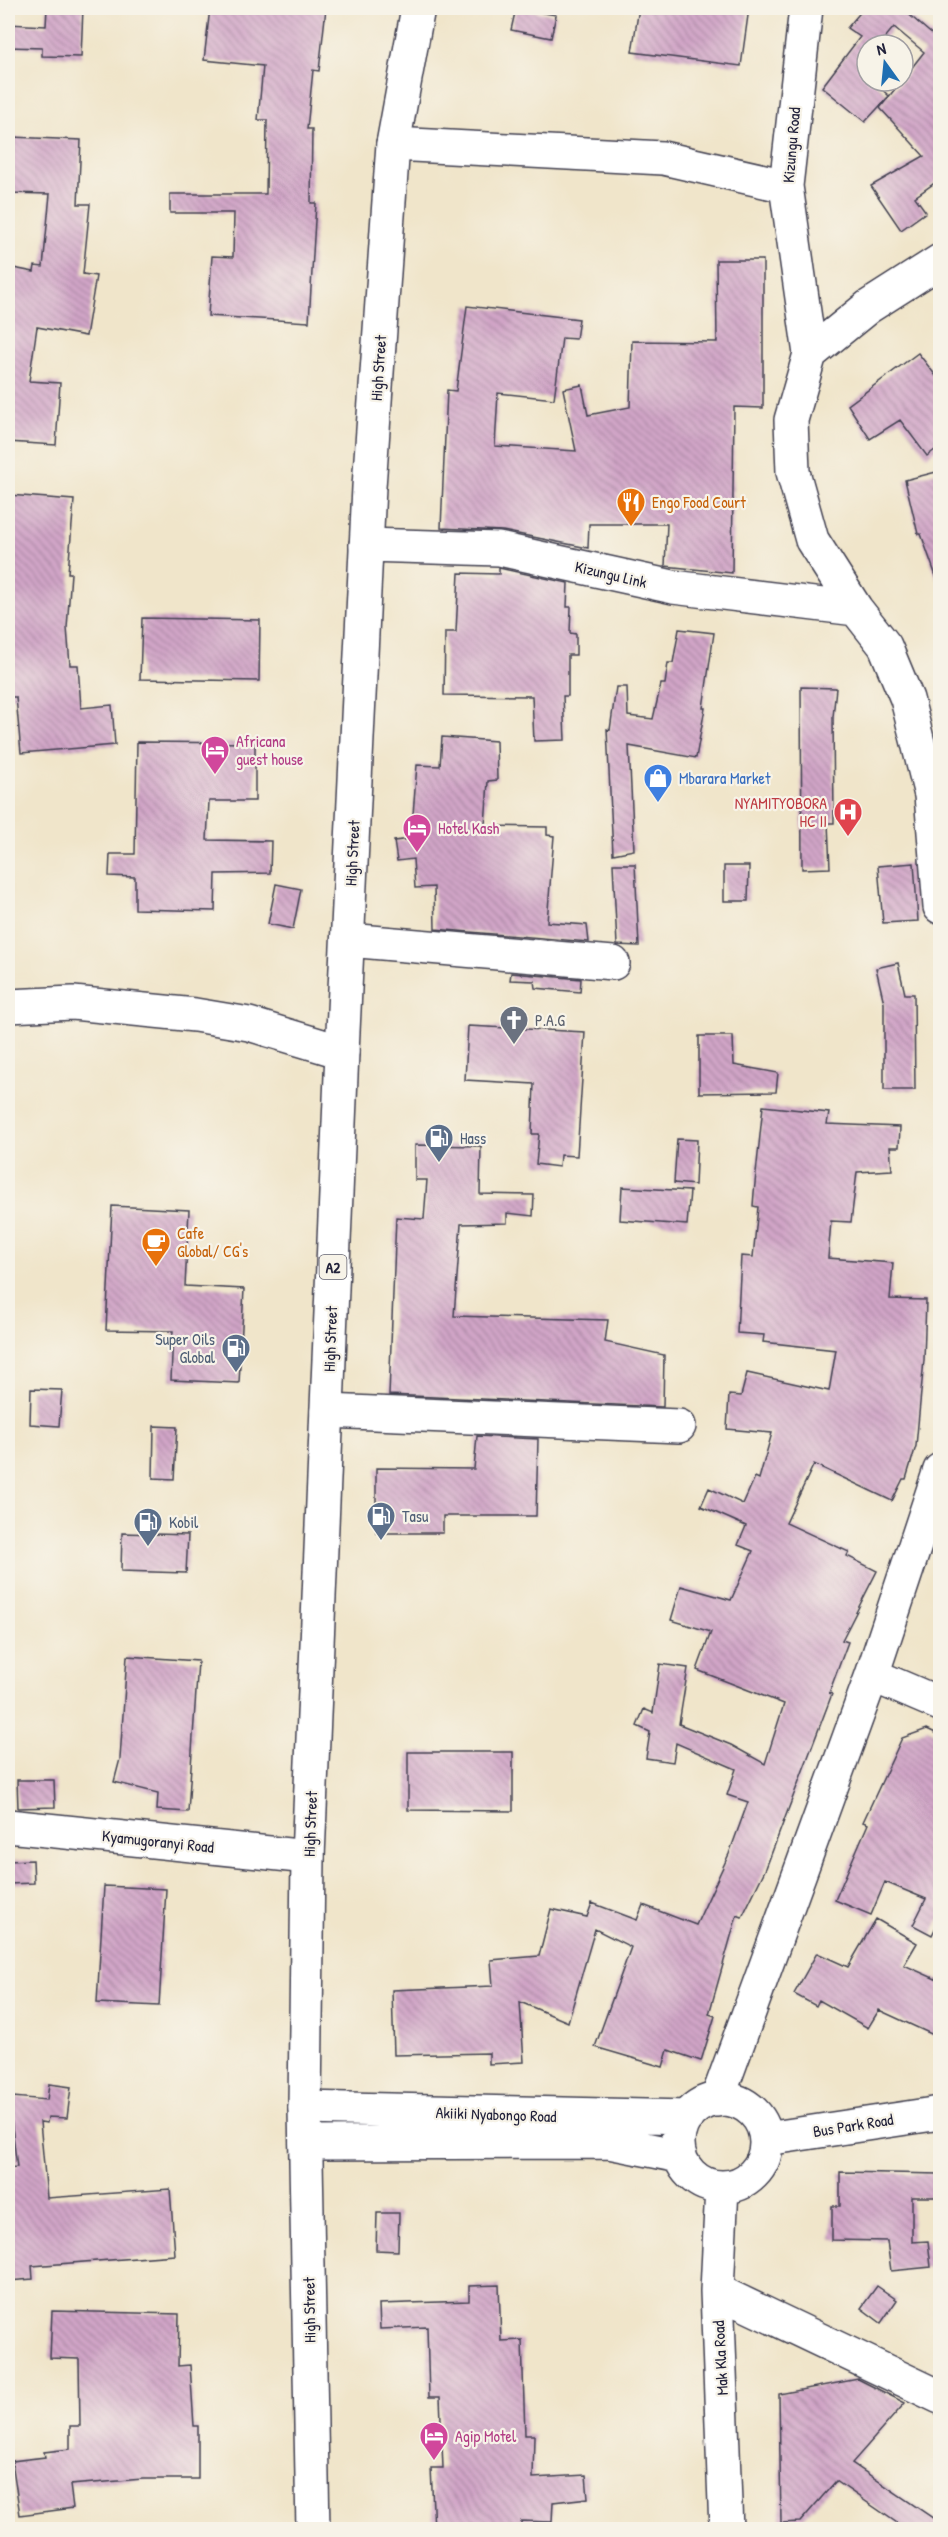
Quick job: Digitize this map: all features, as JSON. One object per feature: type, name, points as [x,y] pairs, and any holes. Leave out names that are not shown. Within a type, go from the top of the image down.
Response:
[{"type":"street","name":"High Street","points":[[313,2529],[305,2108],[308,1857],[366,545],[393,144],[418,8]]},
{"type":"street","name":"Kizungu Road","points":[[806,8],[786,186],[810,354]]},
{"type":"street","points":[[393,144],[663,158],[786,186]]},
{"type":"street","points":[[940,261],[868,307],[810,354],[791,420],[793,472],[812,540],[856,609],[885,646],[907,699],[936,795],[940,907]]},
{"type":"street","name":"Kizungu Link","points":[[366,545],[499,549],[673,587],[856,609]]},
{"type":"street","points":[[348,940],[613,963]]},
{"type":"street","points":[[8,1006],[73,1003],[195,1015],[249,1024],[342,1052]]},
{"type":"street","points":[[327,1411],[679,1426]]},
{"type":"street","points":[[717,2100],[872,1675],[940,1470]]},
{"type":"street","points":[[872,1675],[940,1704]]},
{"type":"street","name":"Kyamugoranyi Road","points":[[8,1826],[308,1857]]},
{"type":"street","points":[[717,2100],[735,2101],[750,2109],[761,2122],[766,2139],[761,2163],[754,2173],[734,2186],[722,2187],[700,2181],[684,2166],[680,2156],[678,2136],[687,2117],[700,2105],[717,2100]]},
{"type":"street","name":"Akiiki Nyabongo Road","points":[[305,2108],[687,2117]]},
{"type":"street","name":"Bus Park Road","points":[[766,2139],[940,2113]]},
{"type":"street","name":"Akiiki Nyabongo Road","points":[[306,2143],[609,2142],[680,2156]]},
{"type":"street","name":"Mak Kla Road","points":[[722,2187],[717,2291],[726,2529]]},
{"type":"street","points":[[717,2291],[940,2397]]},
{"type":"building","points":[[47,8],[83,8],[81,57],[42,56],[42,48],[8,47],[8,24],[46,26]]},
{"type":"building","points":[[210,8],[326,8],[319,71],[313,70],[307,129],[312,129],[311,203],[316,203],[309,322],[208,316],[212,256],[233,257],[234,213],[170,213],[170,194],[266,194],[267,120],[258,120],[263,66],[204,60]]},
{"type":"building","points":[[516,8],[556,15],[551,38],[511,30]]},
{"type":"building","points":[[639,8],[749,8],[741,66],[632,52]]},
{"type":"building","points":[[864,8],[909,8],[906,12],[935,37],[940,31],[940,179],[915,197],[926,212],[901,230],[871,186],[924,156],[880,108],[892,93],[915,93],[915,63],[924,52],[915,44],[915,33],[901,33],[894,27],[889,33],[855,34],[847,28]]},
{"type":"building","points":[[855,44],[855,93],[886,93],[889,96],[865,122],[822,87]]},
{"type":"building","points":[[11,137],[81,140],[78,204],[90,204],[83,274],[96,276],[86,336],[37,327],[29,381],[60,383],[56,445],[8,442],[8,267],[34,272],[35,266],[43,267],[50,194],[9,193]]},
{"type":"building","points":[[716,260],[763,260],[763,408],[734,407],[732,573],[665,566],[667,524],[589,524],[588,548],[503,531],[441,528],[447,390],[456,391],[467,306],[579,319],[576,339],[562,338],[554,399],[498,393],[495,446],[576,451],[563,389],[582,385],[588,415],[630,407],[632,341],[717,342]]},
{"type":"building","points":[[918,353],[940,381],[940,446],[927,456],[900,420],[870,439],[848,405]]},
{"type":"building","points":[[940,471],[940,579],[937,579],[921,534],[918,534],[905,480]]},
{"type":"building","points":[[8,495],[74,500],[68,573],[71,573],[67,628],[70,665],[78,665],[81,708],[112,705],[115,745],[21,753],[16,697],[8,697]]},
{"type":"building","points":[[499,568],[568,583],[567,607],[571,607],[570,633],[576,634],[576,655],[568,655],[568,696],[563,696],[565,740],[534,741],[532,696],[444,695],[445,632],[456,632],[459,573],[499,574]]},
{"type":"building","points":[[142,618],[260,620],[259,681],[140,679]]},
{"type":"building","points":[[679,629],[714,633],[696,758],[629,746],[634,850],[613,854],[607,729],[610,730],[616,687],[627,687],[628,716],[653,719],[661,684],[665,684],[668,663],[673,663]]},
{"type":"building","points":[[801,687],[836,688],[833,717],[834,823],[828,823],[830,868],[802,869]]},
{"type":"building","points":[[442,737],[496,741],[497,780],[488,781],[485,826],[547,827],[547,835],[554,836],[547,922],[587,925],[589,942],[435,929],[434,887],[415,888],[413,859],[397,861],[394,841],[411,839],[417,765],[440,766]]},
{"type":"building","points":[[137,742],[255,743],[255,801],[209,801],[207,840],[271,841],[270,873],[216,874],[215,911],[135,909],[135,877],[109,876],[110,854],[135,854]]},
{"type":"building","points":[[914,863],[918,921],[883,923],[878,866]]},
{"type":"building","points":[[613,864],[635,864],[639,946],[617,945]]},
{"type":"building","points":[[724,866],[749,866],[748,901],[724,901]]},
{"type":"building","points":[[276,884],[301,889],[293,929],[268,924]]},
{"type":"building","points":[[898,963],[905,994],[914,994],[915,1090],[884,1090],[884,1003],[876,968]]},
{"type":"building","points":[[511,973],[581,979],[580,992],[535,988],[534,981],[510,980]]},
{"type":"building","points":[[468,1026],[585,1032],[577,1156],[560,1155],[559,1167],[536,1164],[539,1134],[532,1134],[534,1084],[465,1080]]},
{"type":"building","points":[[699,1036],[733,1036],[734,1065],[778,1073],[776,1092],[699,1093]]},
{"type":"building","points":[[763,1106],[829,1113],[827,1124],[900,1127],[899,1147],[890,1147],[892,1170],[857,1172],[851,1222],[831,1221],[828,1258],[893,1263],[890,1299],[926,1300],[924,1360],[916,1446],[906,1479],[903,1479],[892,1501],[814,1464],[786,1523],[849,1552],[847,1556],[877,1571],[842,1640],[848,1642],[829,1693],[832,1694],[766,1868],[742,1917],[737,1915],[709,2014],[715,2016],[701,2061],[668,2050],[663,2067],[595,2047],[631,1947],[595,1929],[568,2022],[520,2002],[524,2062],[489,2064],[489,2053],[394,2055],[392,1990],[493,1986],[491,1960],[539,1956],[551,1909],[587,1917],[592,1903],[637,1920],[643,1905],[696,1925],[729,1854],[748,1802],[727,1795],[736,1769],[676,1743],[673,1762],[646,1758],[650,1732],[637,1726],[644,1709],[653,1713],[660,1664],[688,1668],[679,1724],[731,1745],[765,1764],[784,1704],[697,1670],[711,1632],[671,1620],[681,1586],[731,1600],[753,1551],[738,1545],[746,1526],[701,1506],[709,1488],[743,1504],[755,1477],[759,1479],[772,1433],[727,1429],[729,1395],[741,1396],[747,1373],[829,1391],[836,1350],[763,1342],[764,1335],[737,1333],[741,1256],[753,1257],[758,1207],[753,1206]]},
{"type":"building","points":[[677,1139],[697,1140],[695,1185],[674,1183]]},
{"type":"building","points":[[415,1145],[481,1146],[480,1194],[534,1195],[533,1216],[507,1213],[507,1223],[461,1224],[454,1316],[608,1320],[605,1342],[664,1355],[663,1407],[389,1395],[396,1217],[424,1219],[427,1180],[415,1180]]},
{"type":"building","points":[[622,1187],[690,1191],[687,1225],[620,1220]]},
{"type":"building","points":[[112,1206],[189,1210],[185,1286],[244,1289],[239,1383],[171,1380],[173,1331],[106,1330]]},
{"type":"building","points":[[31,1389],[62,1390],[59,1426],[30,1424]]},
{"type":"building","points":[[154,1426],[177,1427],[174,1479],[153,1478]]},
{"type":"building","points":[[477,1436],[538,1439],[536,1516],[443,1516],[443,1533],[376,1533],[376,1468],[474,1469]]},
{"type":"building","points":[[122,1533],[188,1535],[186,1573],[121,1571]]},
{"type":"building","points":[[127,1656],[198,1661],[188,1812],[157,1810],[158,1793],[114,1782],[120,1759]]},
{"type":"building","points":[[927,1729],[940,1735],[940,1919],[932,1935],[913,1925],[926,1899],[885,1882],[871,1915],[835,1900],[868,1824],[863,1822],[902,1738]]},
{"type":"building","points":[[408,1752],[513,1752],[513,1811],[408,1810]]},
{"type":"building","points":[[17,1780],[54,1780],[55,1807],[18,1808]]},
{"type":"building","points":[[33,1860],[34,1883],[8,1884],[8,1861]]},
{"type":"building","points":[[104,1886],[166,1889],[159,2006],[97,2003]]},
{"type":"building","points":[[876,1919],[917,1943],[904,1965],[940,1981],[940,2038],[879,2010],[868,2028],[819,2000],[816,2006],[794,1994],[817,1953],[848,1967]]},
{"type":"building","points":[[49,2084],[71,2087],[67,2118],[48,2117],[47,2123],[40,2122],[47,2198],[170,2189],[175,2255],[32,2266],[33,2279],[8,2281],[8,2168],[17,2167],[11,2119],[13,2097],[47,2100]]},
{"type":"building","points":[[840,2172],[940,2174],[940,2197],[912,2197],[912,2242],[928,2241],[931,2267],[891,2271],[887,2241],[832,2240],[832,2206],[840,2206]]},
{"type":"building","points":[[377,2213],[399,2213],[398,2251],[376,2250]]},
{"type":"building","points":[[499,2285],[501,2341],[522,2340],[525,2435],[534,2435],[533,2478],[586,2475],[588,2498],[553,2502],[552,2522],[521,2521],[521,2529],[434,2529],[431,2468],[443,2468],[440,2397],[429,2397],[427,2327],[380,2329],[379,2304],[469,2301],[469,2286]]},
{"type":"building","points":[[877,2286],[897,2300],[881,2323],[861,2308]]},
{"type":"building","points":[[52,2311],[179,2314],[178,2366],[190,2365],[194,2426],[198,2426],[198,2479],[143,2479],[70,2485],[73,2508],[20,2515],[12,2461],[45,2457],[44,2452],[70,2449],[70,2426],[80,2426],[79,2359],[50,2358]]},
{"type":"building","points":[[858,2379],[905,2403],[852,2463],[940,2523],[940,2529],[906,2529],[836,2481],[800,2522],[781,2523],[779,2394]]},
{"type":"place","name":"Engo Food Court","points":[[631,528]]},
{"type":"place","name":"Africana guest house","points":[[215,776]]},
{"type":"place","name":"Mbarara Market","points":[[658,804]]},
{"type":"place","name":"NYAMITYOBORA HC II","points":[[848,838]]},
{"type":"place","name":"Hotel Kash","points":[[417,854]]},
{"type":"place","name":"P.A.G","points":[[514,1046]]},
{"type":"place","name":"Hass","points":[[439,1164]]},
{"type":"place","name":"Cafe Global/ CG's","points":[[156,1268]]},
{"type":"place","name":"Super Oils Global","points":[[236,1374]]},
{"type":"place","name":"Tasu","points":[[381,1542]]},
{"type":"place","name":"Kobil","points":[[148,1548]]},
{"type":"place","name":"Agip Motel","points":[[434,2462]]}]
